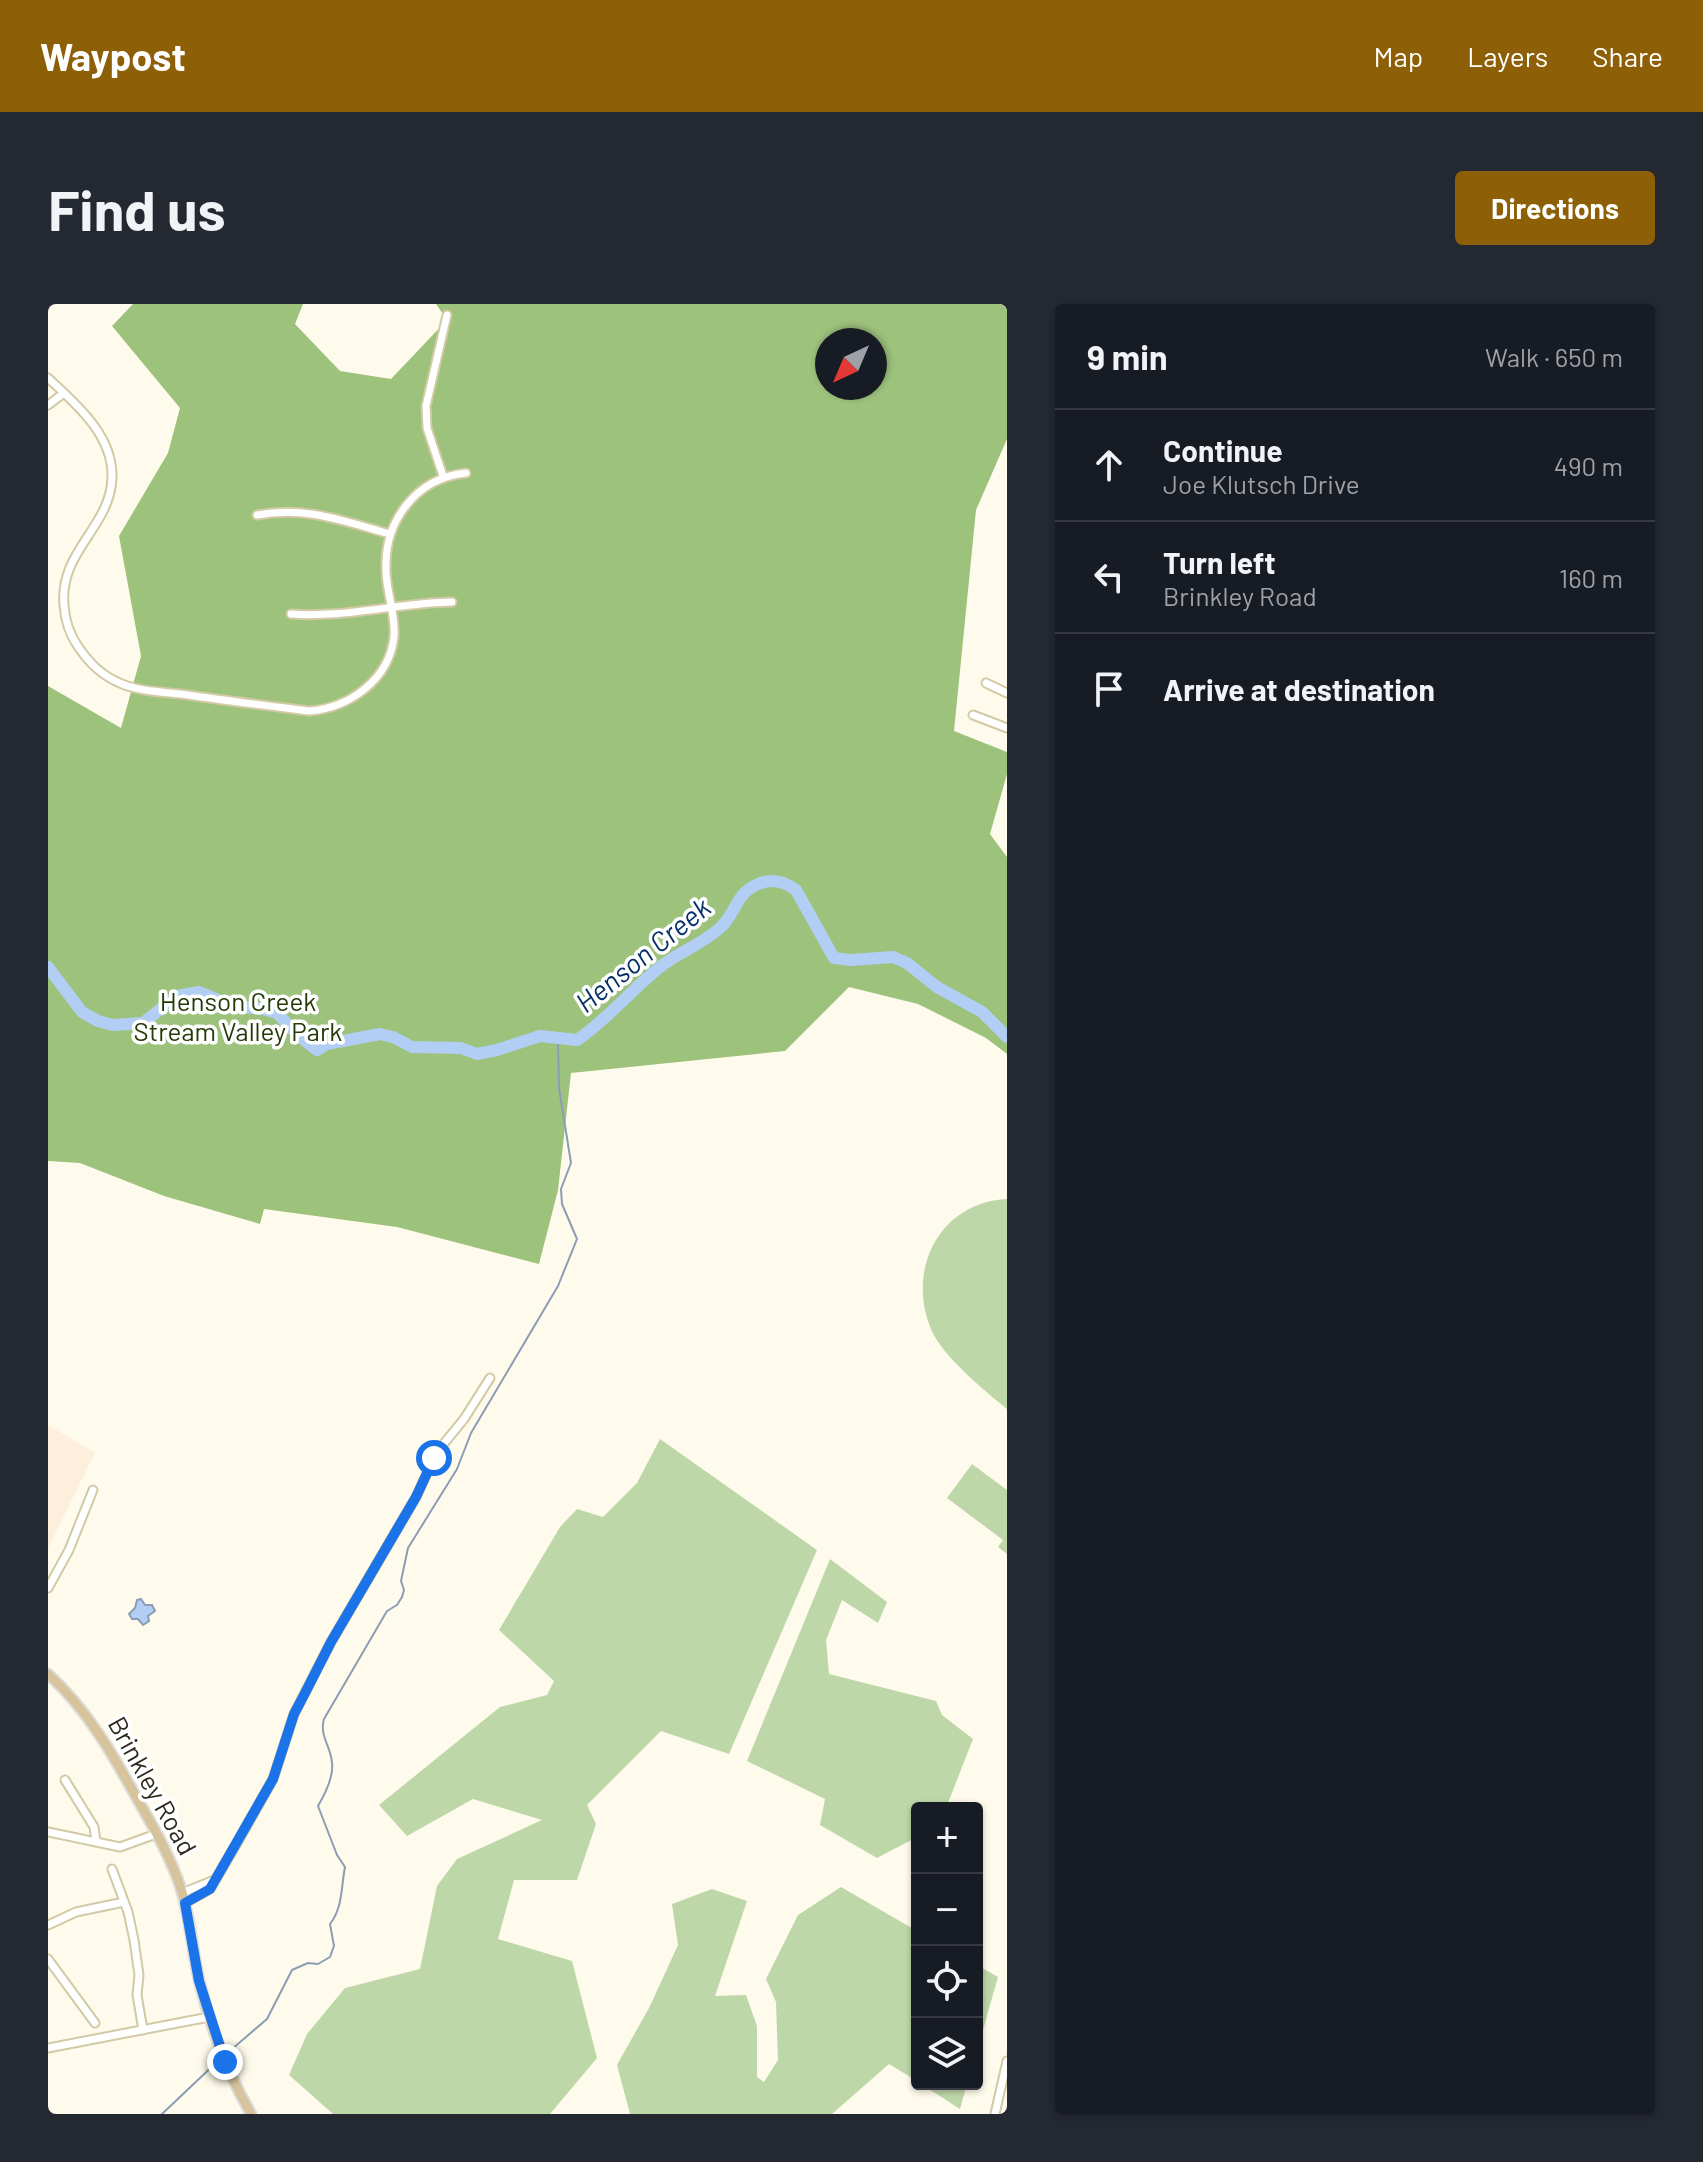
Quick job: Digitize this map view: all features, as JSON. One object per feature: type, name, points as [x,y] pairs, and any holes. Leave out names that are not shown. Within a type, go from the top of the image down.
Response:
[{"type":"main road","name":"Brinkley Road","points":[[48,1674],[95,1726],[156,1834],[184,1898],[199,1981],[220,2051],[251,2114]]},
{"type":"street","points":[[443,476],[427,428],[426,406],[447,315]]},
{"type":"street","points":[[48,378],[93,423],[104,442],[112,476],[102,513],[68,568],[63,589],[70,635],[93,667],[110,679],[146,690],[309,711],[323,710],[352,700],[378,674],[388,657],[394,637],[385,572],[390,534],[397,516],[423,488],[443,476],[466,473]]},
{"type":"street","points":[[48,405],[64,393]]},
{"type":"street","points":[[257,515],[278,511],[309,512],[390,534]]},
{"type":"street","points":[[291,614],[326,616],[452,602]]},
{"type":"street","points":[[986,683],[1007,693]]},
{"type":"street","points":[[973,715],[1007,728]]},
{"type":"street","points":[[184,1898],[207,1892],[273,1779],[294,1714],[331,1642],[416,1497],[437,1452],[464,1419],[490,1378]]},
{"type":"street","points":[[48,1588],[69,1550],[93,1490]]},
{"type":"street","points":[[65,1780],[94,1827],[96,1841]]},
{"type":"street","points":[[48,1832],[126,1847],[156,1834]]},
{"type":"street","points":[[112,1869],[124,1902],[137,1958],[137,1995],[143,2030]]},
{"type":"street","points":[[48,1925],[76,1912],[124,1902]]},
{"type":"street","points":[[48,1959],[95,2023]]},
{"type":"street","points":[[48,2048],[209,2017]]},
{"type":"street","points":[[995,2114],[1007,2061]]},
{"type":"shaded area","points":[[48,1425],[95,1453],[48,1548]]},
{"type":"green space","name":"Henson Creek Stream Valley Park","points":[[133,304],[303,304],[295,324],[340,371],[391,379],[447,320],[436,304],[1007,304],[1007,439],[976,510],[954,731],[1007,752],[1007,774],[990,834],[1007,857],[1007,1054],[986,1038],[918,1004],[849,987],[785,1051],[571,1073],[558,1190],[539,1264],[397,1227],[264,1209],[260,1224],[164,1196],[80,1163],[48,1161],[48,686],[121,728],[141,656],[119,536],[168,453],[180,408],[112,326]]},
{"type":"green space","points":[[1007,1199],[1007,1409],[964,1372],[936,1339],[924,1306],[923,1284],[926,1262],[934,1243],[947,1226],[963,1212],[983,1203]]},
{"type":"green space","points":[[660,1439],[817,1550],[729,1754],[661,1731],[587,1805],[596,1824],[577,1880],[514,1880],[498,1939],[572,1961],[597,2058],[550,2114],[333,2114],[289,2075],[307,2034],[345,1988],[420,1969],[437,1886],[457,1859],[542,1820],[473,1799],[407,1836],[379,1805],[500,1707],[547,1695],[554,1681],[499,1630],[560,1527],[577,1509],[603,1517],[637,1483]]},
{"type":"green space","points":[[972,1464],[1007,1490],[1007,1554],[998,1547],[1003,1540],[947,1498]]},
{"type":"green space","points":[[830,1559],[887,1602],[878,1623],[842,1600],[826,1640],[829,1674],[936,1701],[942,1715],[973,1739],[948,1802],[911,1802],[911,1840],[877,1858],[820,1825],[825,1799],[747,1761]]},
{"type":"green space","points":[[841,1887],[911,1928],[911,2077],[889,2064],[832,2114],[630,2114],[617,2065],[649,2008],[678,1945],[672,1904],[712,1889],[747,1901],[715,1996],[746,1995],[757,2026],[757,2077],[764,2082],[778,2060],[776,2002],[766,1979],[798,1915]]},
{"type":"green space","points":[[983,1968],[998,1977],[983,2030]]},
{"type":"green space","points":[[930,2090],[965,2090],[960,2109]]},
{"type":"water","points":[[141,1599],[145,1605],[152,1605],[155,1611],[143,1625],[129,1614],[137,1600]]},
{"type":"waterway","name":"Henson Creek","points":[[48,967],[82,1012],[113,1025],[143,1023],[177,996],[199,992],[233,1006],[277,1013],[317,1050],[327,1044],[380,1034],[412,1047],[461,1048],[477,1054],[540,1036],[577,1040],[660,967],[721,927],[740,898],[750,889],[761,883],[777,882],[796,890],[834,958],[893,957],[907,963],[937,987],[982,1012],[1007,1037]]},
{"type":"waterway","points":[[225,2055],[267,2019],[292,1970],[308,1963],[318,1964],[330,1957],[334,1946],[330,1924],[339,1904],[345,1867],[337,1855],[318,1806],[332,1774],[331,1757],[323,1731],[324,1719],[387,1611],[397,1605],[402,1597],[404,1590],[401,1581],[408,1548],[457,1469],[471,1433],[558,1286],[577,1239],[562,1204],[561,1189],[571,1163],[559,1088],[558,1040]]},
{"type":"waterway","points":[[162,2114],[220,2059]]},
{"type":"route","points":[[225,2062],[199,1981],[185,1903],[201,1897],[210,1889],[273,1779],[294,1714],[331,1642],[416,1497],[434,1458]]}]
